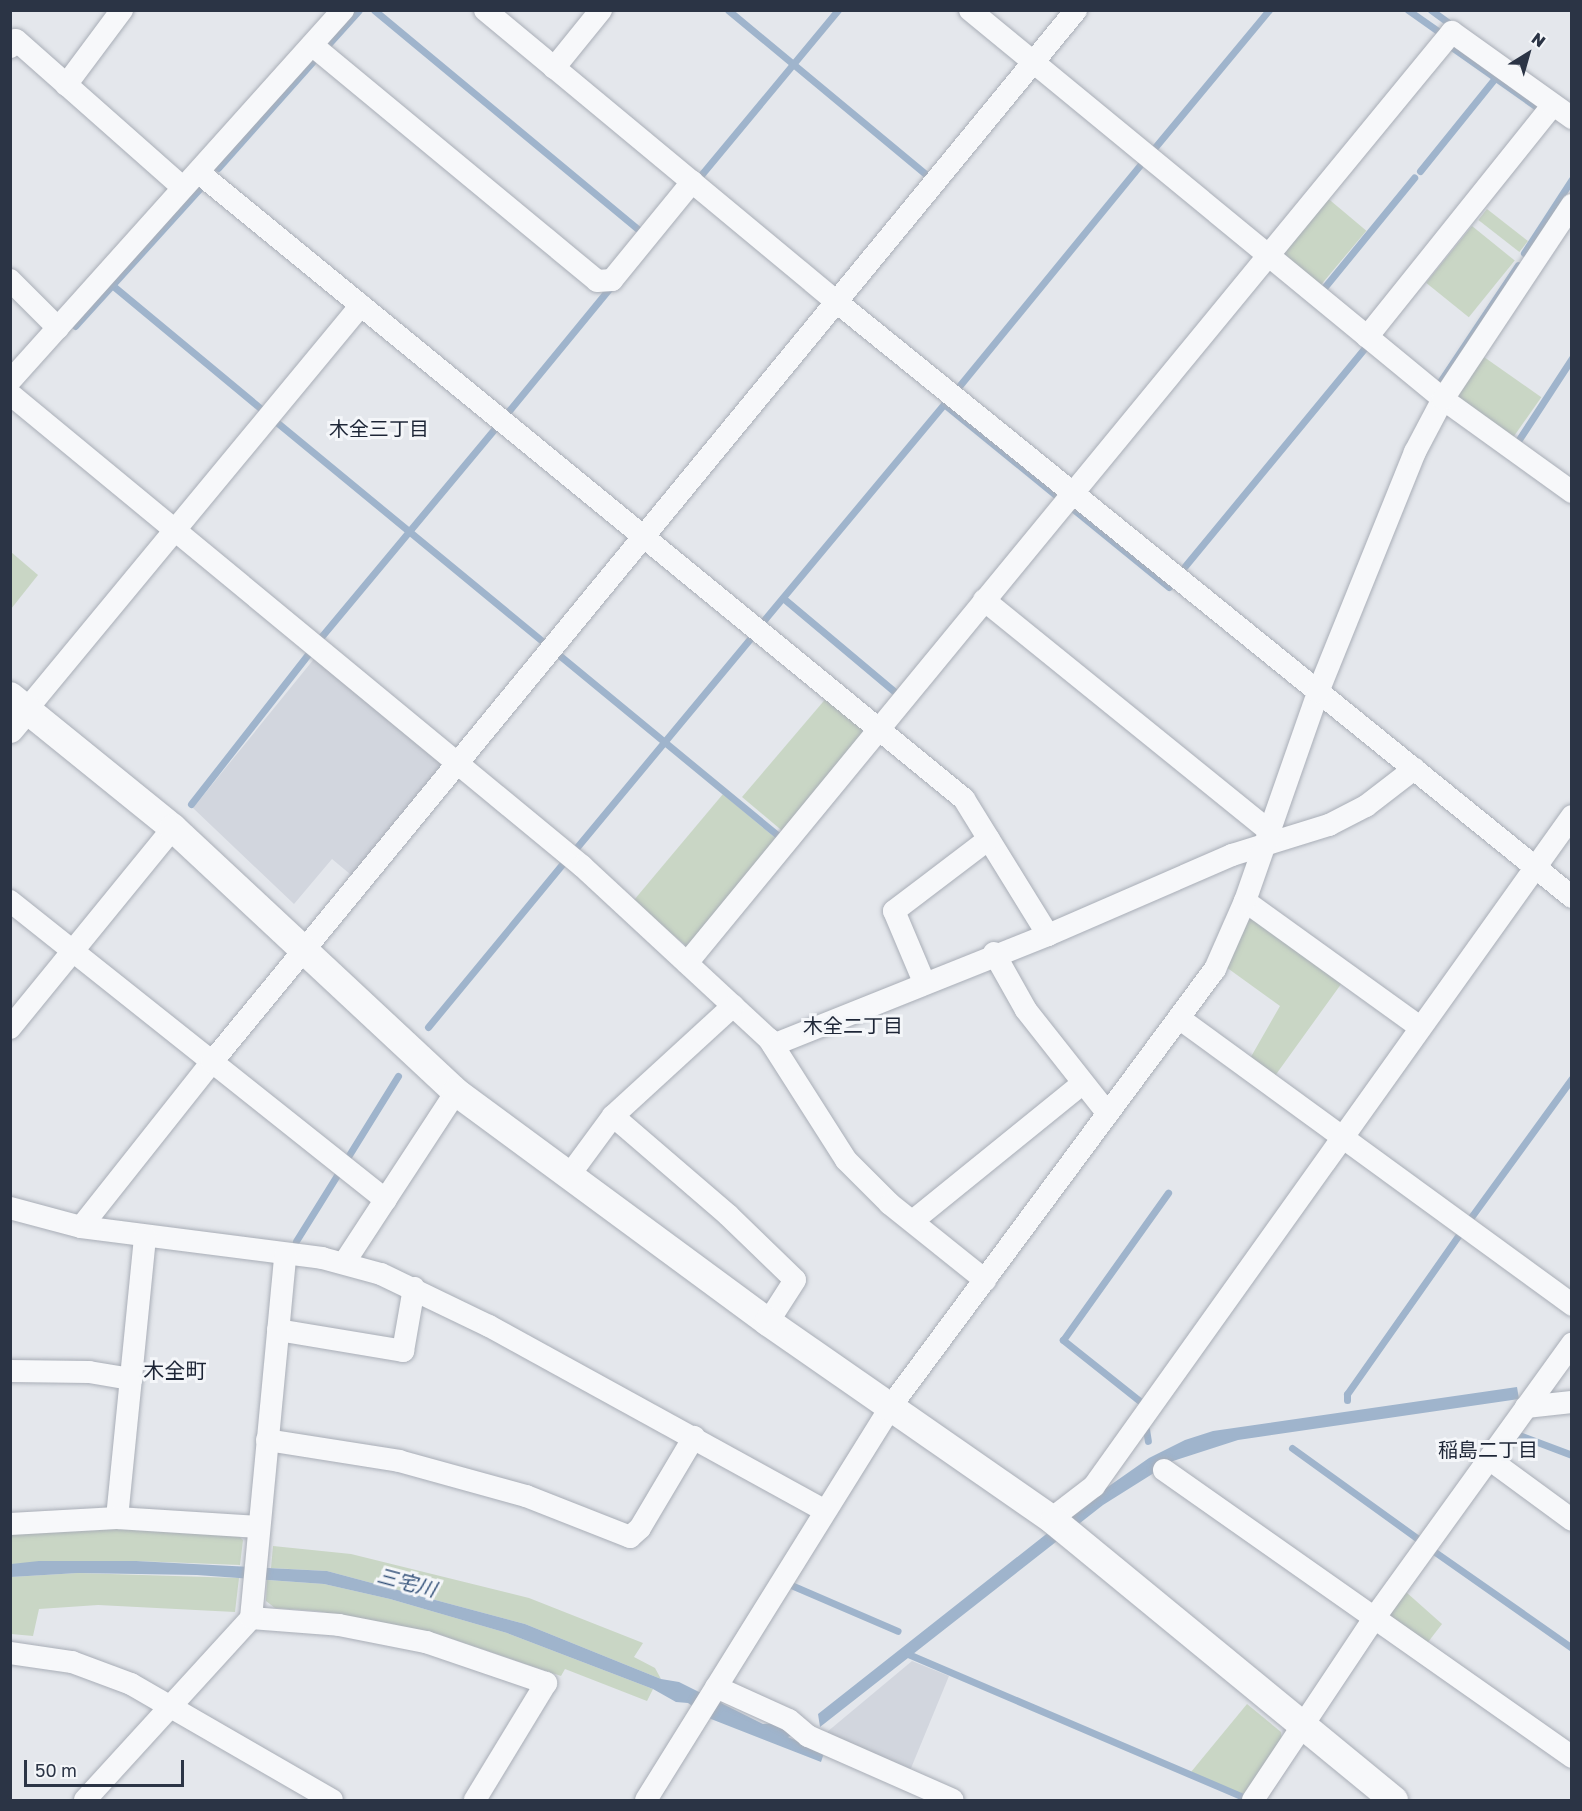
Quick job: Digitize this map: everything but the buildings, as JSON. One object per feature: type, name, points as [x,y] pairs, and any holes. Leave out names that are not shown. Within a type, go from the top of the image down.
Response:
[{"type":"street","points":[[10,381],[343,10]]},
{"type":"street","points":[[485,10],[837,303],[1572,897]]},
{"type":"street","points":[[554,68],[601,10]]},
{"type":"street","points":[[970,10],[1443,399],[1572,492]]},
{"type":"street","points":[[81,1227],[303,950],[1076,10]]},
{"type":"street","points":[[66,84],[117,12]]},
{"type":"street","points":[[687,963],[1452,32],[1572,118]]},
{"type":"street","points":[[10,47],[16,40],[66,84],[191,180],[361,305],[964,799],[1048,934]]},
{"type":"street","points":[[312,45],[597,281],[612,280],[692,182]]},
{"type":"street","points":[[1367,337],[1553,105]]},
{"type":"street","points":[[646,1800],[824,1510],[891,1406],[1215,969],[1245,901],[1318,692],[1390,508],[1443,399],[1572,205]]},
{"type":"street","points":[[10,280],[58,328]]},
{"type":"street","points":[[361,305],[175,530],[16,711],[173,828],[456,1092],[568,1177],[768,1322],[1059,1525],[1394,1800]]},
{"type":"street","points":[[10,394],[582,866],[773,1045],[846,1160],[890,1204],[914,1220],[985,1280]]},
{"type":"street","points":[[984,600],[1268,838]]},
{"type":"street","points":[[773,1045],[994,953],[1048,934],[1268,838],[1329,825],[1366,806],[1414,769]]},
{"type":"street","points":[[1059,1525],[1094,1486],[1572,816]]},
{"type":"street","points":[[10,1028],[173,828]]},
{"type":"street","points":[[924,982],[894,911],[989,839]]},
{"type":"street","points":[[10,900],[386,1200]]},
{"type":"street","points":[[1245,901],[1420,1027]]},
{"type":"street","points":[[994,953],[1026,1010],[1082,1084],[1108,1114]]},
{"type":"street","points":[[568,1177],[613,1116],[733,1006]]},
{"type":"street","points":[[1179,1018],[1572,1305]]},
{"type":"street","points":[[914,1220],[1082,1084]]},
{"type":"street","points":[[344,1263],[456,1092]]},
{"type":"street","points":[[613,1116],[728,1215],[795,1281],[768,1322]]},
{"type":"street","points":[[10,1208],[81,1227],[344,1263],[414,1288],[694,1437],[824,1510]]},
{"type":"street","points":[[117,1518],[146,1236]]},
{"type":"street","points":[[85,1800],[173,1705],[251,1613],[285,1255]]},
{"type":"street","points":[[278,1329],[403,1351],[414,1288]]},
{"type":"street","points":[[1253,1800],[1375,1617],[1572,1344]]},
{"type":"street","points":[[10,1371],[88,1372],[131,1379]]},
{"type":"street","points":[[1527,1407],[1572,1402]]},
{"type":"street","points":[[267,1440],[399,1461],[526,1496],[630,1537],[640,1528],[694,1437]]},
{"type":"street","points":[[1489,1459],[1572,1520]]},
{"type":"street","points":[[1164,1470],[1572,1757]]},
{"type":"street","points":[[10,1524],[117,1518],[258,1536]]},
{"type":"street","points":[[251,1613],[339,1625],[426,1642],[546,1683],[475,1800]]},
{"type":"street","points":[[10,1653],[72,1662],[131,1684],[173,1705],[332,1800]]},
{"type":"street","points":[[717,1687],[789,1720],[808,1736],[953,1800]]},
{"type":"shaded area","points":[[318,654],[446,759],[356,879],[332,859],[294,904],[193,808]]},
{"type":"shaded area","points":[[912,1661],[949,1676],[909,1773],[821,1737]]},
{"type":"green space","points":[[1325,196],[1366,231],[1318,289],[1276,254]]},
{"type":"green space","points":[[1487,209],[1528,241],[1519,252],[1478,220]]},
{"type":"green space","points":[[1472,226],[1515,261],[1469,317],[1426,283]]},
{"type":"green space","points":[[1484,357],[1541,397],[1512,440],[1454,400]]},
{"type":"green space","points":[[11,552],[38,575],[11,609]]},
{"type":"green space","points":[[828,696],[865,727],[867,735],[786,834],[742,797]]},
{"type":"green space","points":[[723,794],[780,842],[690,949],[633,901]]},
{"type":"green space","points":[[1251,913],[1344,980],[1272,1080],[1248,1062],[1280,1006],[1226,967]]},
{"type":"green space","points":[[84,1527],[238,1535],[243,1540],[240,1565],[136,1561],[11,1564],[10,1532]]},
{"type":"green space","points":[[273,1546],[351,1554],[529,1598],[643,1643],[634,1657],[655,1668],[661,1679],[525,1624],[327,1571],[271,1568]]},
{"type":"green space","points":[[78,1573],[239,1578],[235,1612],[98,1605],[39,1609],[33,1636],[11,1634],[11,1577]]},
{"type":"green space","points":[[267,1580],[324,1584],[390,1599],[507,1633],[653,1689],[647,1701],[565,1669],[561,1676],[438,1634],[317,1611],[275,1608],[266,1601]]},
{"type":"green space","points":[[1406,1592],[1442,1624],[1425,1646],[1391,1621],[1390,1614]]},
{"type":"green space","points":[[1247,1704],[1281,1732],[1282,1742],[1247,1796],[1191,1772]]},
{"type":"water","points":[[1517,1387],[1519,1399],[1238,1440],[1173,1461],[1103,1505],[820,1727],[818,1714],[1092,1498],[1149,1458],[1185,1440],[1213,1431]]},
{"type":"water","points":[[39,1561],[136,1561],[327,1571],[525,1624],[661,1679],[679,1682],[763,1724],[779,1723],[793,1735],[788,1737],[824,1753],[821,1762],[711,1719],[688,1703],[676,1702],[653,1689],[507,1633],[390,1599],[324,1584],[197,1575],[78,1573],[11,1577],[11,1564]]},
{"type":"waterway","points":[[324,49],[359,10]]},
{"type":"waterway","points":[[374,10],[638,229]]},
{"type":"waterway","points":[[728,10],[927,175]]},
{"type":"waterway","points":[[701,175],[838,10]]},
{"type":"waterway","points":[[1151,152],[1269,10]]},
{"type":"waterway","points":[[1408,10],[1439,32]]},
{"type":"waterway","points":[[1431,10],[1454,27]]},
{"type":"waterway","points":[[1450,46],[1541,110]]},
{"type":"waterway","points":[[218,168],[312,62]]},
{"type":"waterway","points":[[1420,171],[1495,78]]},
{"type":"waterway","points":[[960,385],[1142,163]]},
{"type":"waterway","points":[[1323,289],[1414,178]]},
{"type":"waterway","points":[[1524,253],[1572,179]]},
{"type":"waterway","points":[[75,326],[200,188]]},
{"type":"waterway","points":[[1438,385],[1518,265]]},
{"type":"waterway","points":[[112,285],[264,411]]},
{"type":"waterway","points":[[507,413],[612,285]]},
{"type":"waterway","points":[[1185,566],[1367,345]]},
{"type":"waterway","points":[[1516,444],[1572,358]]},
{"type":"waterway","points":[[759,626],[944,404],[1057,496]]},
{"type":"waterway","points":[[274,420],[547,645]]},
{"type":"waterway","points":[[321,637],[497,426]]},
{"type":"waterway","points":[[1072,508],[1169,587]]},
{"type":"waterway","points":[[783,598],[894,691]]},
{"type":"waterway","points":[[577,847],[752,636]]},
{"type":"waterway","points":[[191,804],[308,654]]},
{"type":"waterway","points":[[559,655],[780,837]]},
{"type":"waterway","points":[[428,1027],[565,861]]},
{"type":"waterway","points":[[349,1155],[398,1076]]},
{"type":"waterway","points":[[1469,1220],[1572,1078]]},
{"type":"waterway","points":[[296,1241],[339,1172]]},
{"type":"waterway","points":[[1141,1402],[1063,1340],[1168,1193]]},
{"type":"waterway","points":[[1347,1400],[1347,1394],[1460,1233]]},
{"type":"waterway","points":[[1146,1429],[1148,1441]]},
{"type":"waterway","points":[[1519,1435],[1572,1455]]},
{"type":"waterway","points":[[1292,1448],[1417,1538]]},
{"type":"waterway","points":[[1435,1552],[1572,1648]]},
{"type":"waterway","points":[[791,1585],[898,1631]]},
{"type":"waterway","points":[[908,1654],[1245,1798]]},
{"type":"district","name":"木全三丁目","points":[[379,428]]},
{"type":"district","name":"木全二丁目","points":[[853,1025]]},
{"type":"district","name":"木全町","points":[[175,1370]]},
{"type":"district","name":"稲島二丁目","points":[[1488,1449]]},
{"type":"water label","name":"三宅川","points":[[407,1582]]}]
